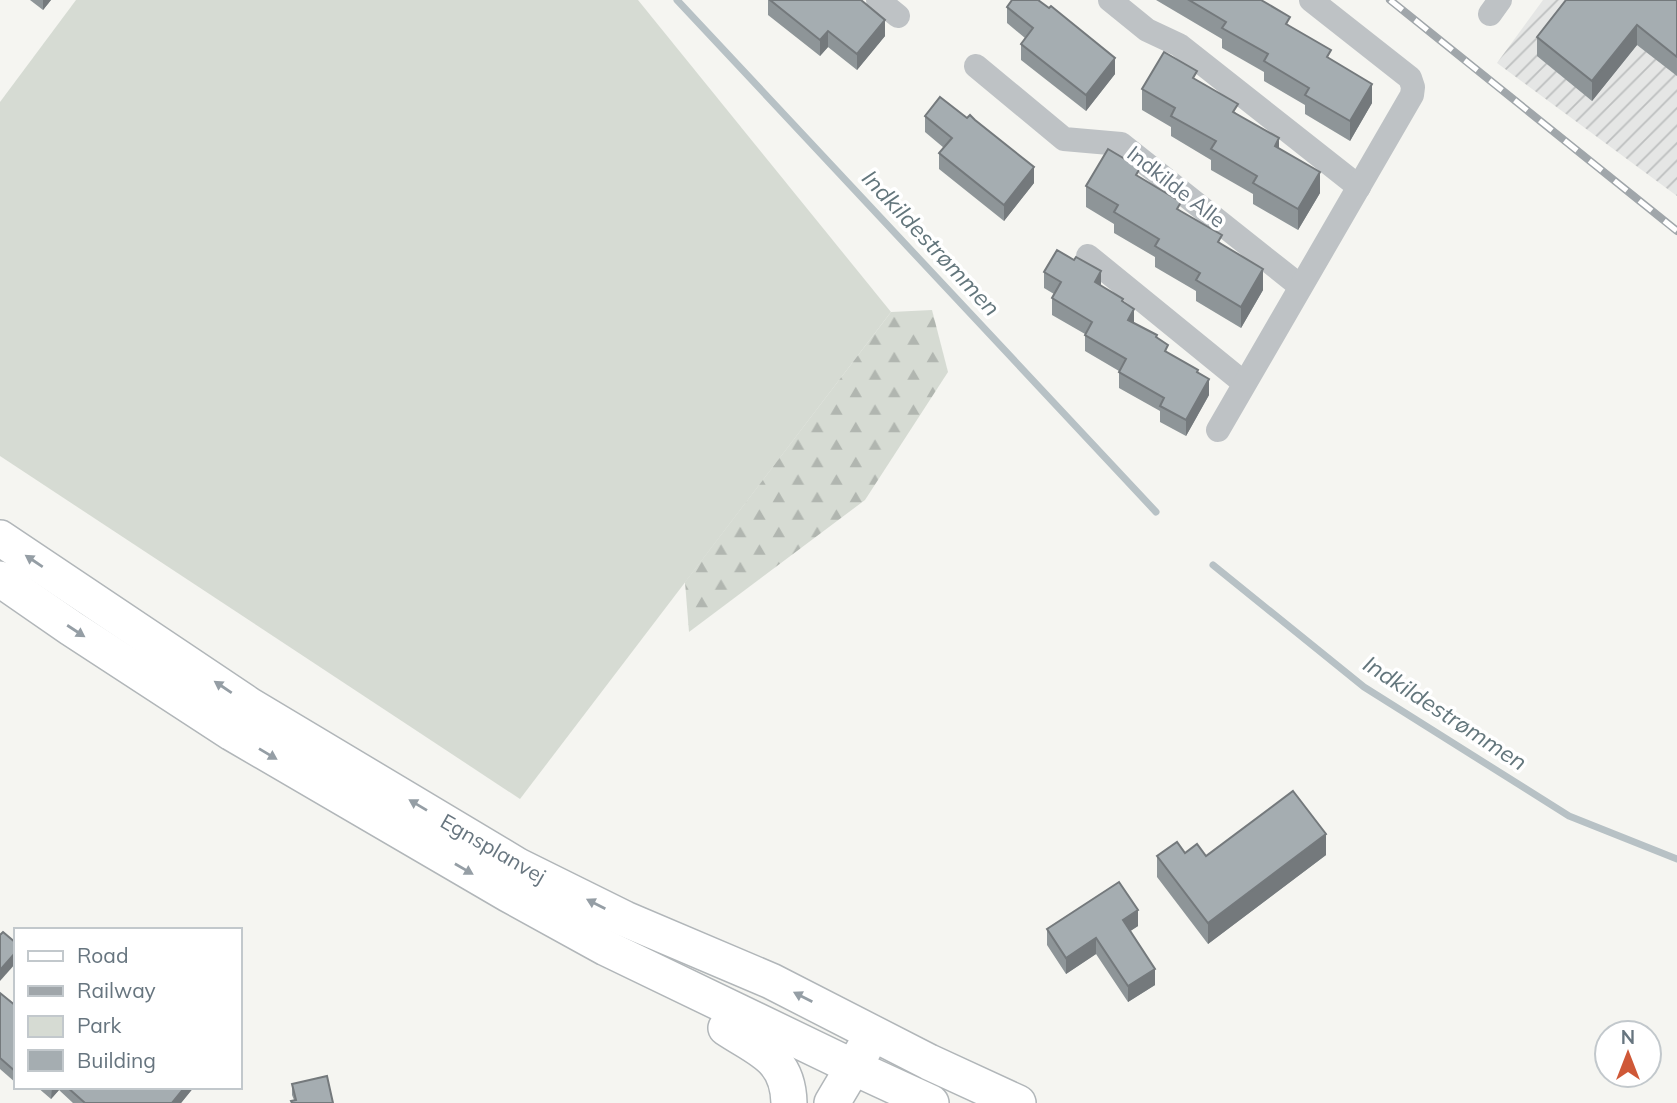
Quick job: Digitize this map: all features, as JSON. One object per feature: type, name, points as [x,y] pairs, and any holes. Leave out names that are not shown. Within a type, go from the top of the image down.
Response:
[{"type":"main road","name":"Egnsplanvej","points":[[0,538],[249,705],[518,866],[625,919],[771,981],[836,1014],[862,1051],[931,1103]]},
{"type":"main road","name":"Egnsplanvej","points":[[0,579],[232,733],[496,887],[607,948],[818,1051],[862,1051],[929,1062],[1018,1103]]},
{"type":"main road","points":[[607,948],[730,1031],[766,1052],[778,1063],[786,1078],[789,1103]]},
{"type":"main road","points":[[794,1103],[836,1014]]},
{"type":"main road","points":[[832,1103],[862,1051],[921,1079],[995,1103]]},
{"type":"street","points":[[878,0],[898,16]]},
{"type":"street","points":[[1110,0],[1147,30],[1179,45],[1359,187]]},
{"type":"street","points":[[1218,430],[1412,95],[1410,78],[1311,0]]},
{"type":"street","name":"Indkilde Alle","points":[[975,66],[1064,139],[1121,144],[1300,286]]},
{"type":"street","points":[[1088,256],[1244,383]]},
{"type":"shaded area","points":[[1543,0],[1677,0],[1677,196],[1497,63]]},
{"type":"green space","points":[[76,0],[638,0],[891,312],[520,799],[0,456],[0,102]]},
{"type":"green space","points":[[932,310],[948,372],[865,500],[689,632],[685,582],[891,312]]},
{"type":"building","points":[[770,0],[861,0],[885,20],[857,54],[828,31],[820,40]]},
{"type":"building","points":[[1012,0],[1038,0],[1049,8],[1051,6],[1115,58],[1086,95],[1021,44],[1033,28],[1007,7]]},
{"type":"building","points":[[1189,0],[1261,0],[1290,17],[1286,24],[1331,50],[1327,57],[1372,84],[1350,121],[1305,95],[1309,88],[1264,61],[1268,54],[1222,28],[1226,22]]},
{"type":"building","points":[[1566,0],[1677,0],[1677,57],[1637,25],[1592,81],[1537,37]]},
{"type":"building","points":[[1164,52],[1197,71],[1193,78],[1238,104],[1233,112],[1279,138],[1275,146],[1320,172],[1298,209],[1253,183],[1257,176],[1211,149],[1216,141],[1171,116],[1175,108],[1142,89]]},
{"type":"building","points":[[940,97],[967,118],[970,115],[1034,167],[1004,205],[939,153],[952,138],[925,116]]},
{"type":"building","points":[[1108,149],[1140,168],[1136,175],[1181,202],[1177,209],[1222,235],[1218,242],[1263,269],[1241,307],[1196,280],[1200,273],[1155,246],[1159,239],[1114,212],[1118,205],[1086,186]]},
{"type":"building","points":[[1057,250],[1101,271],[1095,282],[1134,309],[1128,320],[1157,335],[1156,337],[1168,345],[1165,351],[1209,379],[1186,420],[1160,406],[1164,398],[1119,372],[1126,359],[1085,335],[1092,322],[1052,298],[1061,282],[1044,272]]},
{"type":"building","points":[[1293,791],[1326,834],[1208,923],[1157,856],[1177,842],[1185,853],[1197,844],[1206,856]]},
{"type":"building","points":[[1119,882],[1138,910],[1123,920],[1155,969],[1128,986],[1096,938],[1066,958],[1047,929]]},
{"type":"building","points":[[3,932],[14,941],[14,954],[0,970],[0,935]]},
{"type":"building","points":[[0,993],[14,1004],[14,1070],[0,1058]]},
{"type":"building","points":[[327,1076],[333,1103],[292,1103],[291,1101],[296,1100],[292,1084]]},
{"type":"building","points":[[69,1089],[183,1089],[172,1103],[85,1103]]},
{"type":"waterway","name":"Indkildestrømmen","points":[[677,0],[1156,512]]},
{"type":"waterway","name":"Indkildestrømmen","points":[[1213,565],[1364,687],[1569,816],[1677,859]]},
{"type":"railway","points":[[1390,0],[1677,231]]}]
